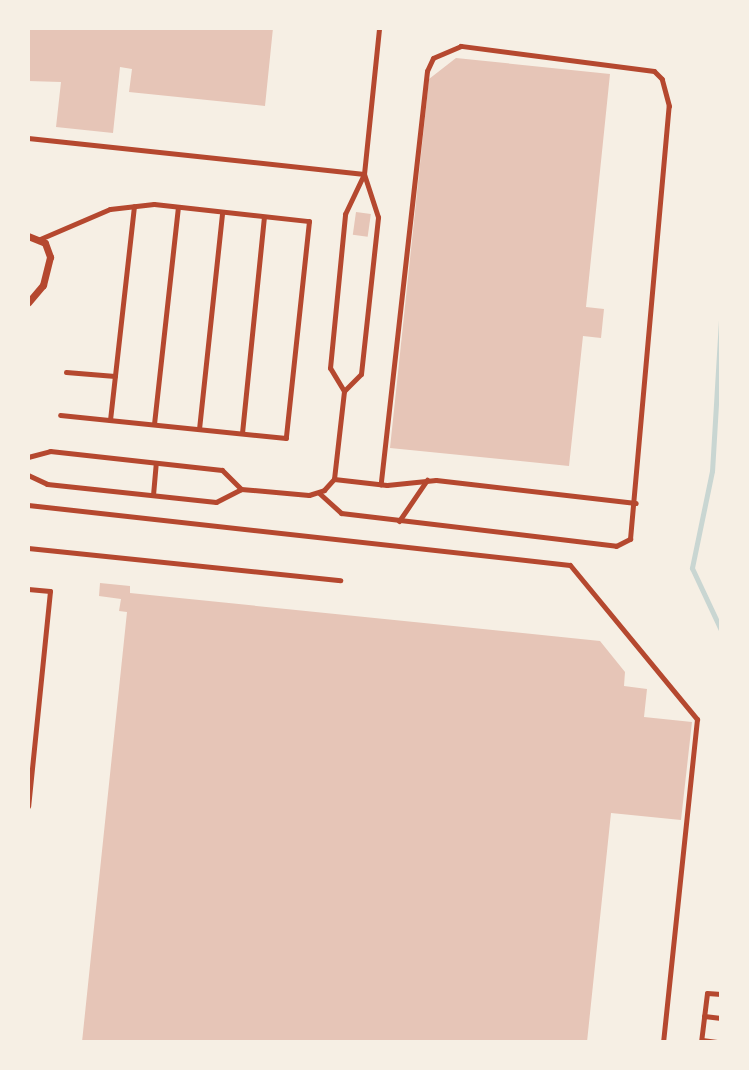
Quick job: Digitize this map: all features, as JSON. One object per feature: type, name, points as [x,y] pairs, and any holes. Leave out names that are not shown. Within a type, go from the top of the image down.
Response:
[{"type":"street","points":[[28,236],[40,239],[48,250],[48,272],[28,303]]},
{"type":"lane","points":[[319,494],[334,479],[344,391],[330,368],[345,214],[364,174],[379,28]]},
{"type":"lane","points":[[28,475],[47,484],[216,502],[241,489],[319,494],[341,513],[616,546],[634,534],[669,106],[662,79],[641,67],[461,46],[440,52],[427,71],[381,484]]},
{"type":"lane","points":[[28,138],[364,174]]},
{"type":"lane","points":[[344,391],[361,374],[378,217],[364,174]]},
{"type":"lane","points":[[110,420],[134,206]]},
{"type":"lane","points":[[40,239],[110,209],[134,206],[178,207],[309,221],[286,438],[60,415]]},
{"type":"lane","points":[[154,424],[178,207]]},
{"type":"lane","points":[[199,429],[222,212]]},
{"type":"lane","points":[[242,433],[264,217]]},
{"type":"lane","points":[[66,372],[115,376]]},
{"type":"lane","points":[[28,457],[50,451],[222,470],[241,489]]},
{"type":"lane","points":[[153,495],[156,463]]},
{"type":"lane","points":[[334,479],[381,484],[427,480],[636,503]]},
{"type":"lane","points":[[399,520],[427,480]]},
{"type":"lane","points":[[28,505],[570,565],[697,719],[663,1042]]},
{"type":"lane","points":[[28,548],[340,580]]},
{"type":"lane","points":[[28,589],[50,591],[28,807]]},
{"type":"lane","points":[[721,913],[721,920]]},
{"type":"lane","points":[[717,1042],[701,1041],[707,993],[721,995]]},
{"type":"lane","points":[[704,1016],[721,1018]]},
{"type":"building","points":[[28,28],[273,28],[265,106],[129,92],[132,69],[120,67],[113,133],[56,127],[61,82],[28,81]]},
{"type":"building","points":[[456,58],[610,74],[586,307],[604,309],[601,338],[583,336],[569,466],[390,448],[429,79]]},
{"type":"building","points":[[356,212],[371,214],[368,237],[353,235]]},
{"type":"building","points":[[100,583],[130,586],[130,593],[600,641],[625,672],[624,686],[647,689],[644,717],[692,722],[681,820],[611,813],[587,1042],[82,1042],[127,612],[119,611],[121,599],[99,596]]},
{"type":"waterway","points":[[721,320],[712,471],[692,568],[721,630]]}]
